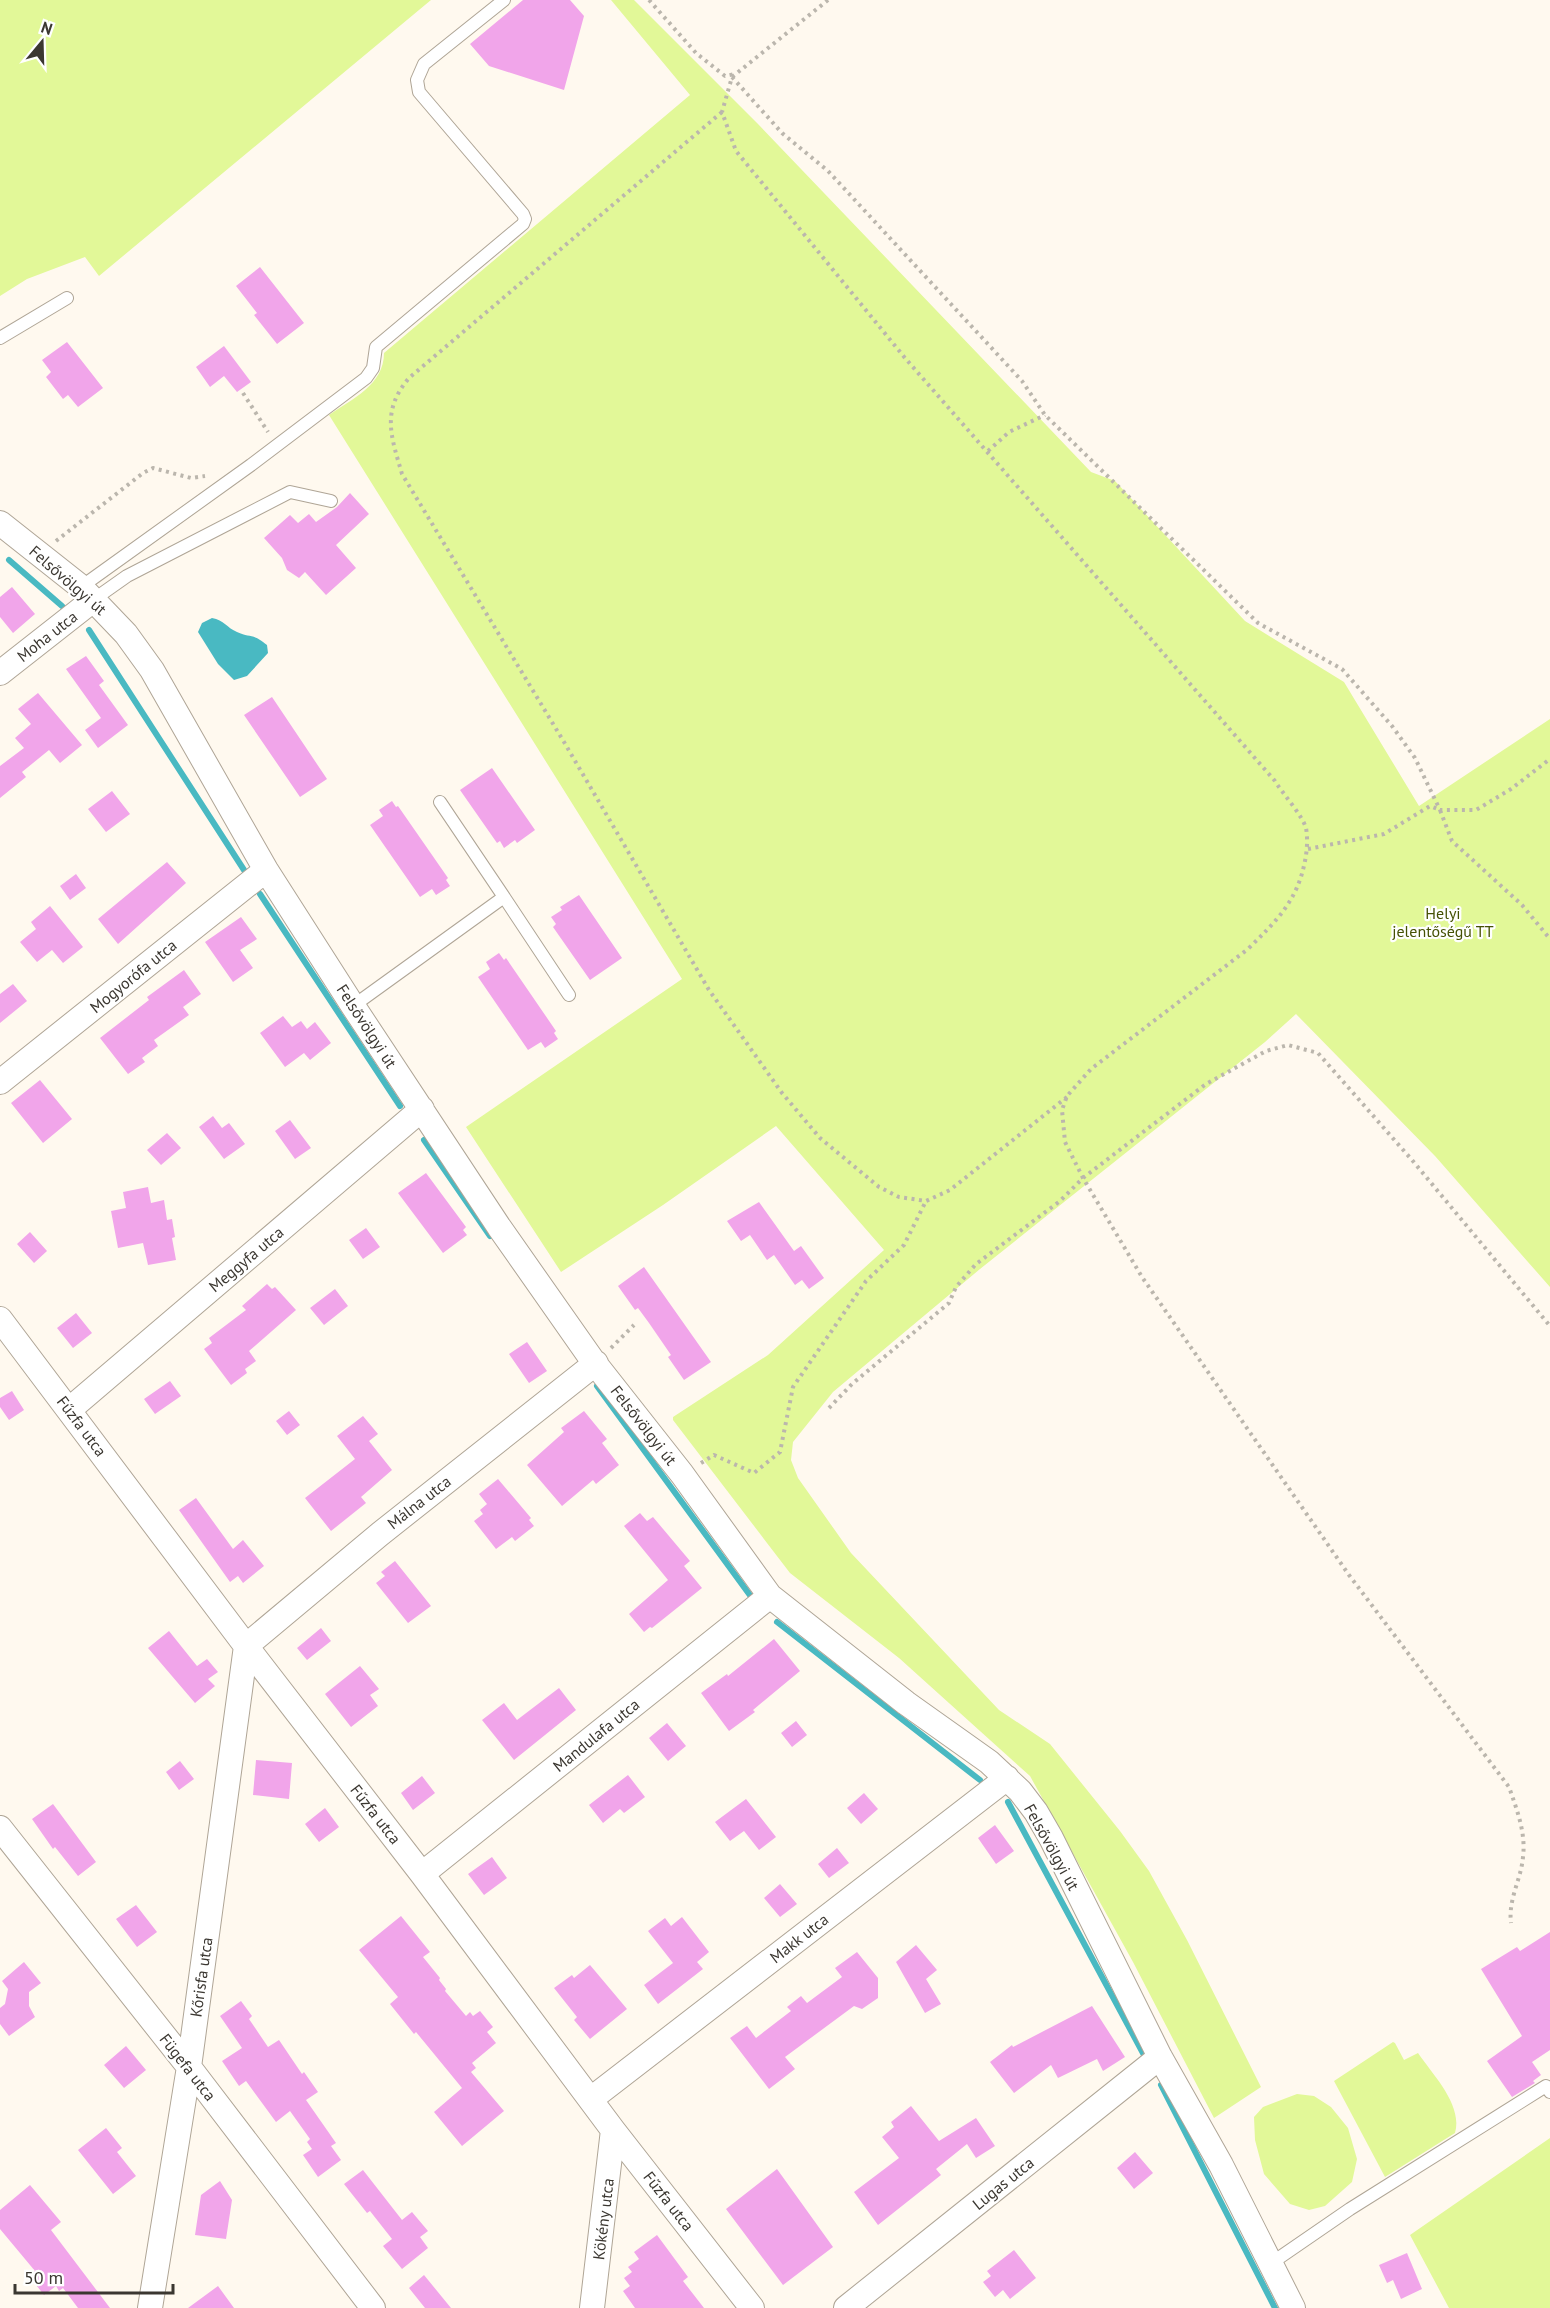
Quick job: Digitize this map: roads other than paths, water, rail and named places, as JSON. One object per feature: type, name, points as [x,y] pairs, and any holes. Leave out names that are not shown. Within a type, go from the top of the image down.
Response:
[{"type":"street","name":"Felsővölgyi út","points":[[0,523],[87,594],[126,634],[152,670],[266,870],[352,1006],[502,1232],[595,1362],[682,1474],[771,1596],[906,1703],[989,1762],[1020,1791],[1036,1812],[1160,2057],[1221,2165],[1293,2308]]},
{"type":"street","name":"Moha utca","points":[[0,673],[87,594]]},
{"type":"street","name":"Mogyorófa utca","points":[[0,1082],[266,870]]},
{"type":"street","name":"Meggyfa utca","points":[[70,1409],[422,1109]]},
{"type":"street","name":"Fűzfa utca","points":[[0,1319],[70,1409],[246,1646],[422,1874],[613,2130],[752,2308]]},
{"type":"street","name":"Málna utca","points":[[246,1646],[380,1534],[595,1362]]},
{"type":"street","name":"Mandulafa utca","points":[[422,1874],[771,1596]]},
{"type":"street","name":"Kőrisfa utca","points":[[150,2308],[189,2067],[246,1646]]},
{"type":"street","name":"Makk utca","points":[[591,2099],[1007,1778]]},
{"type":"street","name":"Fügefa utca","points":[[0,1828],[189,2067],[373,2308]]},
{"type":"street","name":"Lugas utca","points":[[846,2308],[1160,2057]]},
{"type":"street","name":"Kökény utca","points":[[592,2308],[613,2130]]},
{"type":"lane","points":[[87,594],[366,378],[373,368],[376,347],[523,224],[525,219],[523,214],[420,92],[417,80],[424,64],[504,0]]},
{"type":"lane","points":[[0,338],[67,298]]},
{"type":"lane","points":[[87,594],[127,576],[290,492],[331,501]]},
{"type":"lane","points":[[440,802],[569,995]]},
{"type":"lane","points":[[352,1006],[504,897]]},
{"type":"lane","points":[[1270,2264],[1350,2209],[1546,2086],[1550,2092]]},
{"type":"water","points":[[212,618],[267,645],[268,653],[247,676],[234,680],[218,664],[198,632],[202,623]]},
{"type":"waterway","points":[[9,560],[62,606]]},
{"type":"waterway","points":[[89,630],[244,870]]},
{"type":"waterway","points":[[260,894],[400,1106]]},
{"type":"waterway","points":[[424,1140],[490,1236]]},
{"type":"waterway","points":[[597,1386],[752,1598]]},
{"type":"waterway","points":[[777,1622],[980,1780]]},
{"type":"waterway","points":[[1008,1802],[1144,2055]]},
{"type":"waterway","points":[[1161,2085],[1275,2308]]},
{"type":"park label","name":"Helyi jelentőségű TT","points":[[1443,922]]}]
